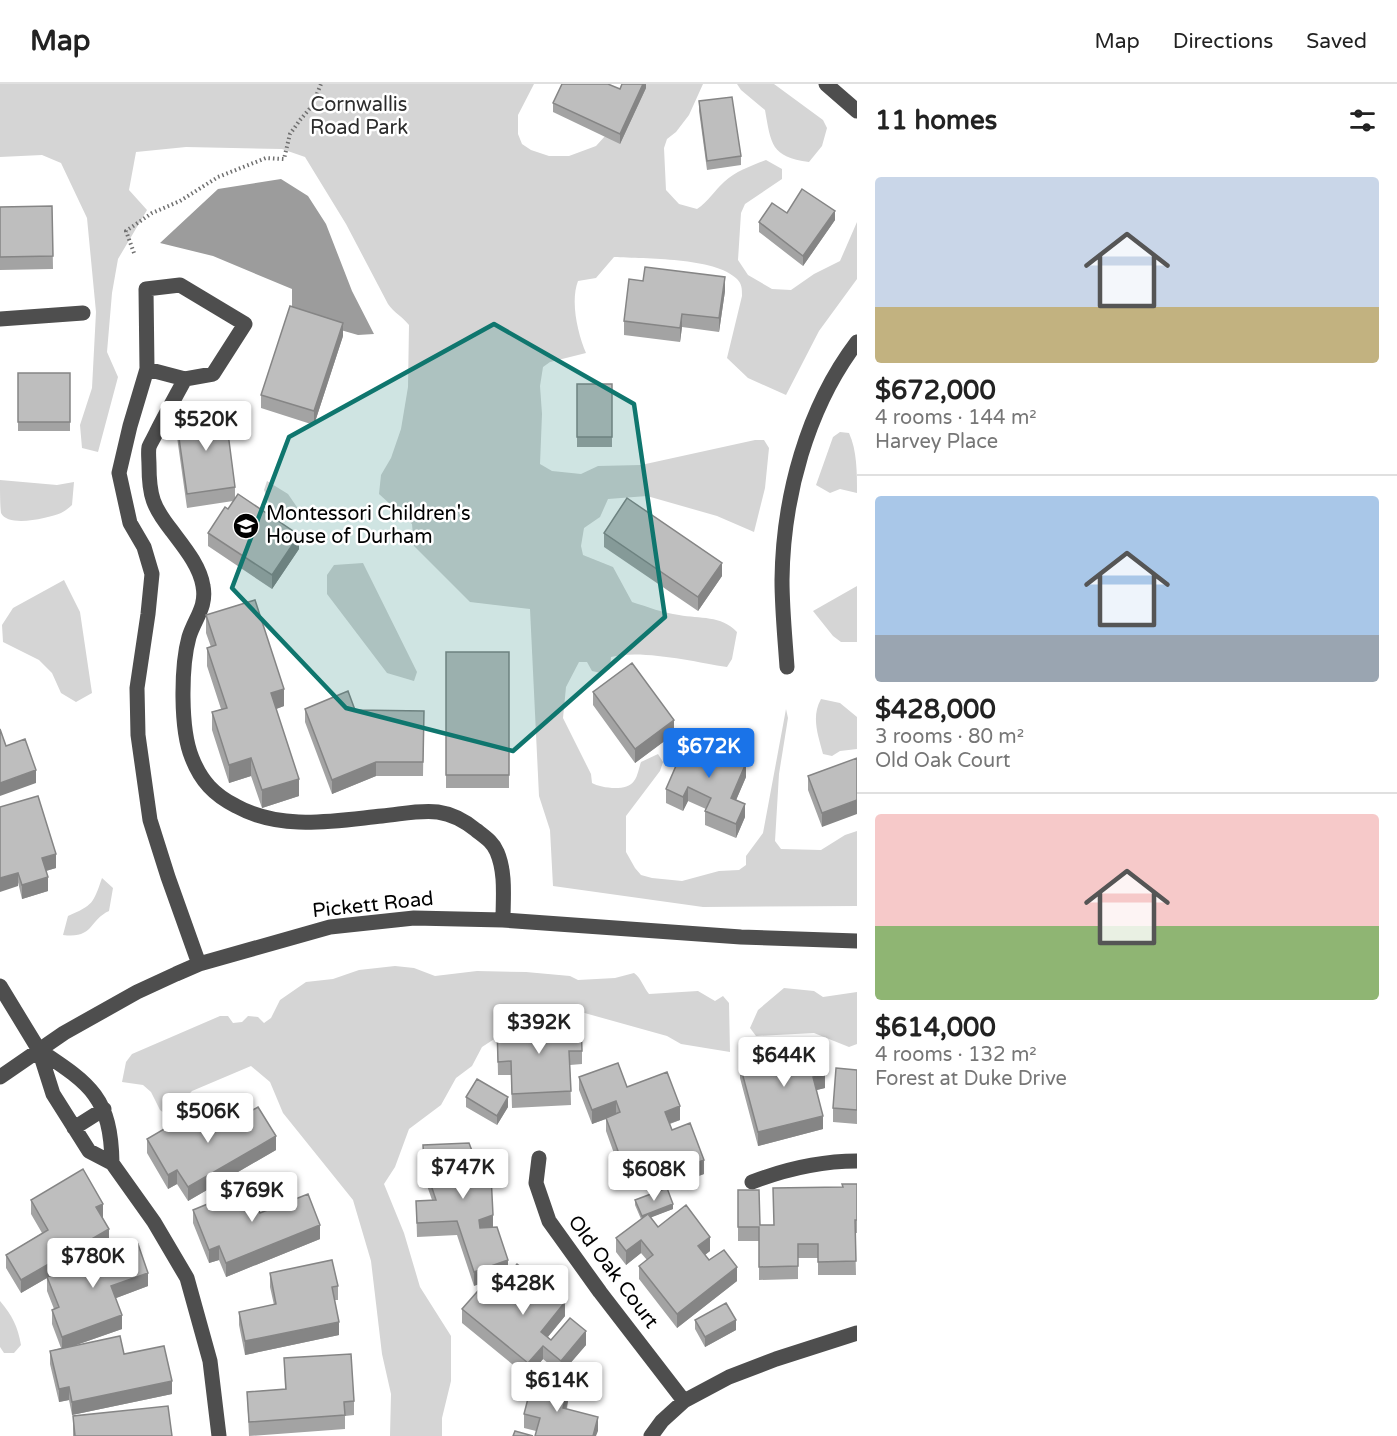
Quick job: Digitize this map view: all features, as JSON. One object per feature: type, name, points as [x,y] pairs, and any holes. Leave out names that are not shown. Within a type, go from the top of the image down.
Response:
[{"type":"street","points":[[826,84],[857,111]]},
{"type":"street","points":[[147,369],[185,379],[213,374],[245,324],[180,285],[146,289],[147,369],[119,473],[130,523],[144,548],[152,574],[137,688],[138,735],[150,820],[199,964]]},
{"type":"street","points":[[0,319],[83,313]]},
{"type":"street","points":[[787,667],[782,580],[785,531],[794,482],[808,434],[828,388],[857,342]]},
{"type":"street","points":[[185,379],[149,447],[150,491],[155,506],[182,543],[203,584],[205,600],[190,634],[184,660],[183,705],[190,755],[203,779],[221,798],[248,813],[269,820],[305,822],[386,816],[413,811],[452,814],[469,823],[490,840],[497,851],[502,867],[503,920]]},
{"type":"street","name":"Pickett Road","points":[[0,1077],[64,1033],[137,992],[199,964],[330,927],[414,918],[503,920],[741,937],[857,941]]},
{"type":"street","points":[[0,986],[39,1050],[53,1094],[74,1128],[89,1151],[112,1163],[154,1222],[187,1278],[210,1361],[219,1436]]},
{"type":"street","points":[[39,1050],[80,1077],[104,1109],[112,1140],[112,1163]]},
{"type":"street","points":[[74,1128],[104,1109]]},
{"type":"street","name":"Old Oak Court","points":[[539,1158],[536,1183],[549,1221],[600,1292],[684,1401]]},
{"type":"street","points":[[752,1182],[811,1164],[857,1161]]},
{"type":"street","points":[[651,1436],[662,1421],[684,1401],[729,1377],[857,1333]]},
{"type":"path","points":[[134,253],[126,231],[152,213],[180,201],[218,177],[266,158],[284,159],[290,134],[312,106],[321,84]]},
{"type":"highlighted area","points":[[494,324],[634,404],[665,617],[513,751],[346,708],[232,588],[289,437]]},
{"type":"green space","name":"Cornwallis Road Park","points":[[0,84],[534,84],[518,115],[518,134],[522,144],[531,150],[549,156],[569,156],[596,146],[635,103],[641,84],[703,84],[689,115],[676,132],[667,139],[664,148],[666,190],[679,204],[697,209],[724,182],[744,169],[766,160],[782,169],[782,179],[745,204],[741,213],[738,260],[748,275],[772,289],[791,290],[814,274],[840,261],[857,222],[857,279],[819,331],[786,395],[748,378],[727,358],[742,289],[737,279],[727,272],[679,260],[614,257],[596,278],[578,281],[575,308],[580,337],[586,353],[550,362],[543,367],[540,386],[542,414],[540,464],[552,471],[581,474],[598,466],[641,465],[764,440],[769,448],[765,488],[754,532],[717,516],[647,496],[608,499],[600,517],[584,528],[581,546],[583,555],[613,567],[632,602],[667,613],[717,620],[731,627],[737,632],[732,659],[727,667],[637,654],[611,657],[610,669],[601,673],[592,671],[587,662],[579,662],[566,687],[563,718],[591,774],[592,783],[596,785],[626,787],[634,781],[641,762],[658,754],[663,762],[660,771],[626,816],[626,852],[641,875],[682,881],[719,871],[739,870],[746,865],[746,856],[763,833],[786,709],[788,718],[779,774],[775,841],[781,849],[821,850],[845,835],[857,831],[857,906],[703,907],[553,886],[550,830],[539,796],[530,609],[470,602],[414,546],[412,524],[379,494],[381,475],[391,458],[401,429],[408,387],[409,325],[388,304],[346,224],[305,157],[282,149],[186,147],[136,152],[129,190],[147,210],[118,259],[112,293],[107,352],[118,377],[98,452],[82,448],[80,425],[92,388],[96,312],[87,218],[61,163],[42,155],[0,157]]},
{"type":"green space","points":[[737,84],[774,84],[823,120],[827,128],[822,146],[809,162],[787,157],[775,147],[769,132],[765,110]]},
{"type":"green space","points":[[840,432],[849,433],[854,447],[857,493],[840,489],[830,493],[816,485],[833,437]]},
{"type":"green space","points":[[0,480],[57,485],[74,482],[72,505],[61,513],[48,517],[20,521],[5,518],[1,513]]},
{"type":"green space","points":[[267,481],[288,494],[299,510],[283,515],[273,512],[264,490]]},
{"type":"green space","points":[[363,563],[417,672],[414,681],[387,673],[327,594],[327,575],[334,565]]},
{"type":"green space","points":[[64,580],[80,612],[92,693],[76,702],[61,693],[52,673],[39,660],[3,642],[2,625],[13,608]]},
{"type":"green space","points":[[857,586],[857,642],[841,642],[833,636],[813,611]]},
{"type":"green space","points":[[821,699],[840,703],[857,717],[857,749],[840,751],[832,756],[823,754],[816,719]]},
{"type":"green space","points":[[102,878],[113,888],[109,911],[86,932],[63,935],[68,916],[91,903]]},
{"type":"green space","points":[[395,966],[414,968],[435,976],[477,971],[526,972],[570,976],[578,980],[615,978],[634,973],[649,994],[698,991],[715,1001],[723,996],[729,1003],[730,1052],[681,1044],[667,1036],[581,1012],[540,1009],[482,1047],[472,1066],[456,1078],[441,1105],[409,1129],[395,1167],[384,1184],[404,1233],[420,1287],[451,1336],[451,1381],[442,1418],[442,1436],[390,1436],[391,1394],[382,1354],[371,1261],[353,1200],[283,1113],[270,1082],[251,1066],[192,1091],[168,1116],[160,1110],[151,1092],[143,1085],[122,1082],[126,1062],[132,1054],[220,1016],[228,1016],[233,1023],[242,1022],[248,1016],[258,1017],[264,1023],[271,1018],[280,1000],[306,982],[333,979],[359,970]]},
{"type":"green space","points":[[784,988],[814,991],[823,997],[857,992],[857,1044],[849,1047],[814,1033],[756,1036],[750,1028],[758,1010]]},
{"type":"green space","points":[[0,1301],[11,1316],[18,1332],[21,1345],[14,1353],[4,1353],[0,1347]]},
{"type":"shaded area","points":[[281,179],[308,196],[326,224],[352,291],[374,334],[358,335],[292,316],[292,289],[213,256],[160,243],[218,189]]},
{"type":"building","points":[[562,84],[608,84],[620,89],[622,84],[643,84],[620,134],[553,103]]},
{"type":"building","points":[[732,97],[741,156],[707,161],[699,101]]},
{"type":"building","points":[[802,189],[835,211],[803,256],[759,222],[772,203],[787,213]]},
{"type":"building","points":[[52,206],[53,256],[0,257],[0,207]]},
{"type":"building","points":[[645,267],[725,277],[719,318],[682,314],[680,328],[624,321],[629,279],[643,281]]},
{"type":"building","points":[[290,306],[343,323],[314,411],[261,395]]},
{"type":"building","points":[[18,373],[70,373],[70,422],[18,422]]},
{"type":"building","points":[[577,384],[612,384],[612,437],[577,437]]},
{"type":"building","points":[[225,410],[235,487],[187,494],[176,417]]},
{"type":"building","points":[[238,494],[299,535],[272,575],[208,533],[225,507],[228,509]]},
{"type":"building","points":[[627,498],[722,563],[698,597],[604,533]]},
{"type":"building","points":[[255,600],[284,689],[271,693],[299,779],[262,790],[251,758],[229,765],[212,712],[227,708],[207,648],[216,645],[206,615]]},
{"type":"building","points":[[446,652],[509,652],[509,775],[446,775]]},
{"type":"building","points":[[632,663],[674,720],[635,749],[593,692]]},
{"type":"building","points":[[348,691],[355,710],[424,711],[423,762],[376,762],[332,780],[305,709]]},
{"type":"building","points":[[0,729],[6,746],[25,739],[36,770],[0,783]]},
{"type":"building","points":[[688,738],[746,763],[731,798],[745,804],[736,824],[705,811],[711,798],[688,787],[683,797],[666,789]]},
{"type":"building","points":[[857,758],[857,800],[822,813],[808,776]]},
{"type":"building","points":[[38,796],[56,854],[42,858],[48,877],[22,885],[18,873],[0,878],[0,807]]},
{"type":"building","points":[[581,1022],[582,1051],[569,1051],[571,1091],[512,1094],[511,1061],[498,1062],[497,1026]]},
{"type":"building","points":[[818,1045],[825,1074],[813,1077],[823,1116],[758,1132],[740,1065]]},
{"type":"building","points":[[618,1063],[627,1087],[667,1072],[680,1106],[665,1112],[672,1130],[690,1123],[704,1160],[671,1173],[666,1159],[626,1173],[606,1118],[620,1112],[616,1101],[592,1110],[579,1077]]},
{"type":"building","points":[[836,1068],[857,1070],[857,1110],[833,1108]]},
{"type":"building","points":[[477,1079],[508,1097],[497,1116],[466,1097]]},
{"type":"building","points":[[258,1107],[276,1136],[188,1187],[177,1170],[168,1175],[147,1139],[200,1108],[214,1132]]},
{"type":"building","points":[[469,1143],[474,1156],[490,1155],[493,1215],[479,1220],[480,1228],[497,1227],[508,1260],[474,1272],[457,1221],[417,1223],[416,1201],[436,1200],[424,1164],[423,1145]]},
{"type":"building","points":[[83,1169],[103,1204],[96,1207],[109,1229],[21,1280],[6,1255],[48,1230],[31,1200]]},
{"type":"building","points":[[842,1184],[857,1184],[856,1261],[818,1262],[818,1244],[798,1244],[798,1266],[759,1267],[759,1227],[738,1227],[738,1190],[759,1190],[760,1225],[774,1225],[773,1188],[843,1187]]},
{"type":"building","points":[[249,1187],[260,1213],[308,1194],[320,1225],[226,1263],[219,1246],[209,1250],[193,1210]]},
{"type":"building","points":[[667,1188],[673,1204],[642,1216],[635,1200]]},
{"type":"building","points":[[686,1205],[710,1237],[698,1246],[709,1260],[724,1250],[737,1267],[677,1314],[639,1266],[653,1255],[641,1240],[626,1251],[616,1238],[648,1214],[658,1227]]},
{"type":"building","points":[[138,1244],[148,1273],[111,1286],[122,1315],[62,1337],[52,1310],[59,1307],[47,1277]]},
{"type":"building","points":[[332,1260],[338,1286],[332,1287],[339,1322],[245,1341],[239,1312],[276,1304],[270,1273]]},
{"type":"building","points":[[517,1264],[565,1302],[541,1332],[551,1340],[570,1318],[586,1331],[561,1361],[543,1346],[528,1363],[462,1309],[484,1284],[494,1292]]},
{"type":"building","points":[[726,1303],[736,1320],[705,1337],[695,1320]]},
{"type":"building","points":[[120,1336],[124,1354],[164,1346],[172,1381],[72,1402],[69,1387],[59,1389],[50,1351]]},
{"type":"building","points":[[351,1354],[354,1401],[344,1402],[345,1415],[249,1422],[247,1392],[286,1389],[284,1358]]},
{"type":"building","points":[[533,1379],[568,1388],[563,1408],[598,1417],[593,1436],[535,1436],[540,1418],[524,1414]]},
{"type":"building","points":[[168,1406],[172,1436],[75,1436],[73,1416]]},
{"type":"building","points":[[515,1431],[533,1436],[513,1436]]},
{"type":"place","name":"Montessori Children's House of Durham","points":[[246,526]]}]
